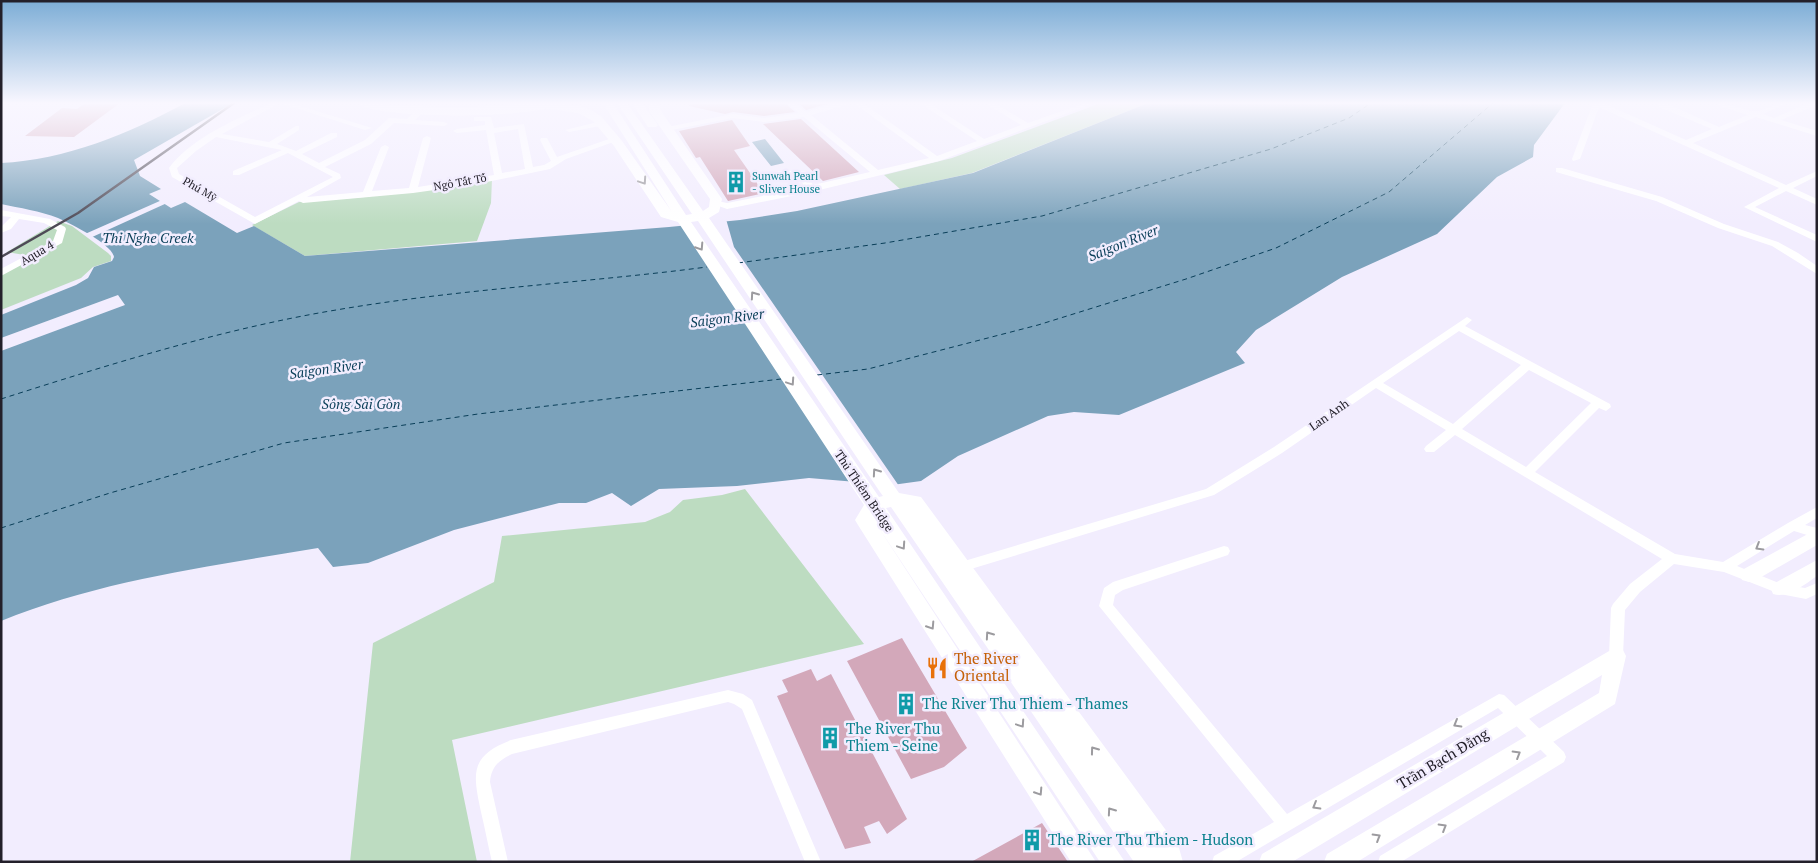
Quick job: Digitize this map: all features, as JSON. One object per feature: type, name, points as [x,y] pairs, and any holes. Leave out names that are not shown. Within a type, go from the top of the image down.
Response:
[{"type":"main road","points":[[617,143],[666,214],[682,218],[702,216],[712,212],[717,204],[677,143]]},
{"type":"main road","name":"Thủ Thiêm Bridge","points":[[632,143],[714,268],[1114,862]]},
{"type":"main road","name":"Thủ Thiêm Bridge","points":[[651,143],[692,207],[702,217],[886,487],[1144,856]]},
{"type":"main road","points":[[664,143],[703,205],[702,217]]},
{"type":"main road","points":[[1086,862],[864,520],[869,510],[882,503],[909,499],[915,502],[1171,856],[1171,862]]},
{"type":"main road","points":[[1749,575],[1817,535]]},
{"type":"main road","points":[[1780,589],[1817,567]]},
{"type":"main road","points":[[1335,862],[1608,698],[1616,656]]},
{"type":"main road","name":"Trần Bạch Đằng","points":[[1270,862],[1616,656]]},
{"type":"street","name":"Phú Mỹ","points":[[204,143],[179,160],[173,168],[176,175],[255,221],[337,178],[338,176],[320,166]]},
{"type":"street","points":[[261,143],[288,150],[320,166],[365,143]]},
{"type":"street","points":[[297,154],[318,143]]},
{"type":"street","points":[[412,190],[425,143]]},
{"type":"street","points":[[492,143],[498,175]]},
{"type":"street","points":[[524,143],[529,170]]},
{"type":"street","points":[[546,143],[556,162]]},
{"type":"street","name":"Ngô Tất Tố","points":[[298,200],[366,195],[477,181],[498,175],[547,167],[563,157],[605,143]]},
{"type":"street","points":[[840,143],[877,173]]},
{"type":"street","points":[[914,143],[936,159]]},
{"type":"street","points":[[717,204],[727,206],[812,189],[936,159],[980,143]]},
{"type":"street","points":[[1576,159],[1582,143]]},
{"type":"street","points":[[1687,143],[1817,202]]},
{"type":"street","points":[[366,195],[385,146]]},
{"type":"street","points":[[236,173],[288,150]]},
{"type":"street","points":[[1559,170],[1659,199],[1721,226],[1775,244],[1795,255],[1817,271]]},
{"type":"street","points":[[1817,173],[1748,208],[1817,239]]},
{"type":"street","points":[[768,198],[762,180],[778,174],[801,174],[812,189]]},
{"type":"street","name":"Aqua 4","points":[[1,274],[57,243],[62,229],[47,221],[3,215]]},
{"type":"street","points":[[1,230],[8,227],[17,216]]},
{"type":"street","name":"Lan Anh","points":[[961,567],[1210,492],[1278,450],[1467,320]]},
{"type":"street","points":[[1458,326],[1602,405],[1527,473]]},
{"type":"street","points":[[1430,449],[1528,365]]},
{"type":"street","points":[[1376,382],[1672,559],[1725,566],[1780,589],[1812,591]]},
{"type":"street","points":[[1725,566],[1817,512]]},
{"type":"street","points":[[1792,526],[1817,535]]},
{"type":"street","points":[[1224,551],[1118,586],[1109,592],[1106,606],[1285,824]]},
{"type":"street","points":[[1616,656],[1618,608],[1635,588],[1672,559]]},
{"type":"street","points":[[500,862],[482,782],[486,765],[497,754],[511,747],[728,696],[738,698],[747,705],[813,862]]},
{"type":"street","points":[[1220,862],[1499,700],[1559,757],[1386,862]]},
{"type":"green space","points":[[992,143],[1047,143],[972,173],[900,189],[884,175],[952,158]]},
{"type":"green space","points":[[492,179],[491,203],[477,241],[305,256],[252,225],[299,202],[365,197]]},
{"type":"green space","points":[[58,221],[72,226],[108,253],[111,256],[111,261],[93,267],[81,278],[1,310],[1,272],[30,256],[7,252]]},
{"type":"green space","points":[[745,489],[864,644],[452,740],[477,862],[350,862],[373,643],[494,582],[502,536],[645,522],[670,512],[683,500],[722,495]]},
{"type":"water","name":"Sông Sài Gòn","points":[[163,143],[134,160],[140,176],[161,189],[149,194],[171,208],[185,202],[237,233],[254,226],[305,256],[740,220],[797,211],[973,173],[1047,143],[1535,143],[1533,157],[1497,177],[1437,234],[1342,277],[1256,330],[1236,352],[1245,363],[1119,415],[1074,412],[1048,416],[958,456],[921,481],[892,485],[809,478],[737,486],[659,489],[631,506],[612,493],[586,503],[559,503],[454,530],[368,563],[333,567],[318,548],[197,568],[117,585],[39,607],[1,621],[1,315],[76,285],[88,278],[94,267],[112,261],[114,257],[112,252],[99,241],[58,218],[1,204],[1,163],[49,157],[96,144]]},
{"type":"water","points":[[753,143],[768,143],[784,163],[771,166]]},
{"type":"pier","points":[[162,200],[167,203],[90,238],[85,234]]},
{"type":"pier","points":[[726,219],[734,247],[899,486],[852,484],[681,224]]},
{"type":"pier","points":[[118,295],[125,305],[1,351],[1,338]]},
{"type":"building","name":"Sunwah Pearl - Sliver House","points":[[687,143],[748,143],[750,146],[734,150],[757,183],[760,194],[728,201],[700,157],[696,158]]},
{"type":"building","points":[[783,143],[828,143],[859,172],[823,181]]},
{"type":"building","name":"The River Thu Thiem - Thames","points":[[902,638],[967,748],[944,767],[911,779],[847,661]]},
{"type":"building","name":"The River Thu Thiem - Seine","points":[[811,669],[817,681],[831,674],[907,819],[887,834],[879,821],[864,827],[871,843],[845,849],[777,696],[788,692],[782,680]]},
{"type":"building","name":"The River Thu Thiem - Hudson","points":[[1042,823],[1068,862],[971,862]]},
{"type":"ferry route","points":[[738,263],[885,243],[1042,216],[1285,143]]},
{"type":"ferry route","points":[[817,375],[868,369],[1038,325],[1186,279],[1276,248],[1389,192],[1446,143]]},
{"type":"ferry route","points":[[1,399],[167,348],[293,318],[382,303],[475,291],[707,267]]},
{"type":"ferry route","points":[[1,528],[110,493],[284,443],[478,414],[781,379]]},
{"type":"railway","points":[[1,257],[78,213],[177,143]]},
{"type":"place","name":"Sunwah Pearl - Sliver House","points":[[736,182]]},
{"type":"place","name":"The River Oriental","points":[[937,668]]},
{"type":"place","name":"The River Thu Thiem - Thames","points":[[906,704]]},
{"type":"place","name":"The River Thu Thiem - Seine","points":[[830,738]]},
{"type":"place","name":"The River Thu Thiem - Hudson","points":[[1032,840]]},
{"type":"water label","name":"Thi Nghe Creek","points":[[148,238]]},
{"type":"water label","name":"Saigon River","points":[[1123,243]]},
{"type":"water label","name":"Saigon River","points":[[727,318]]},
{"type":"water label","name":"Saigon River","points":[[326,369]]}]
